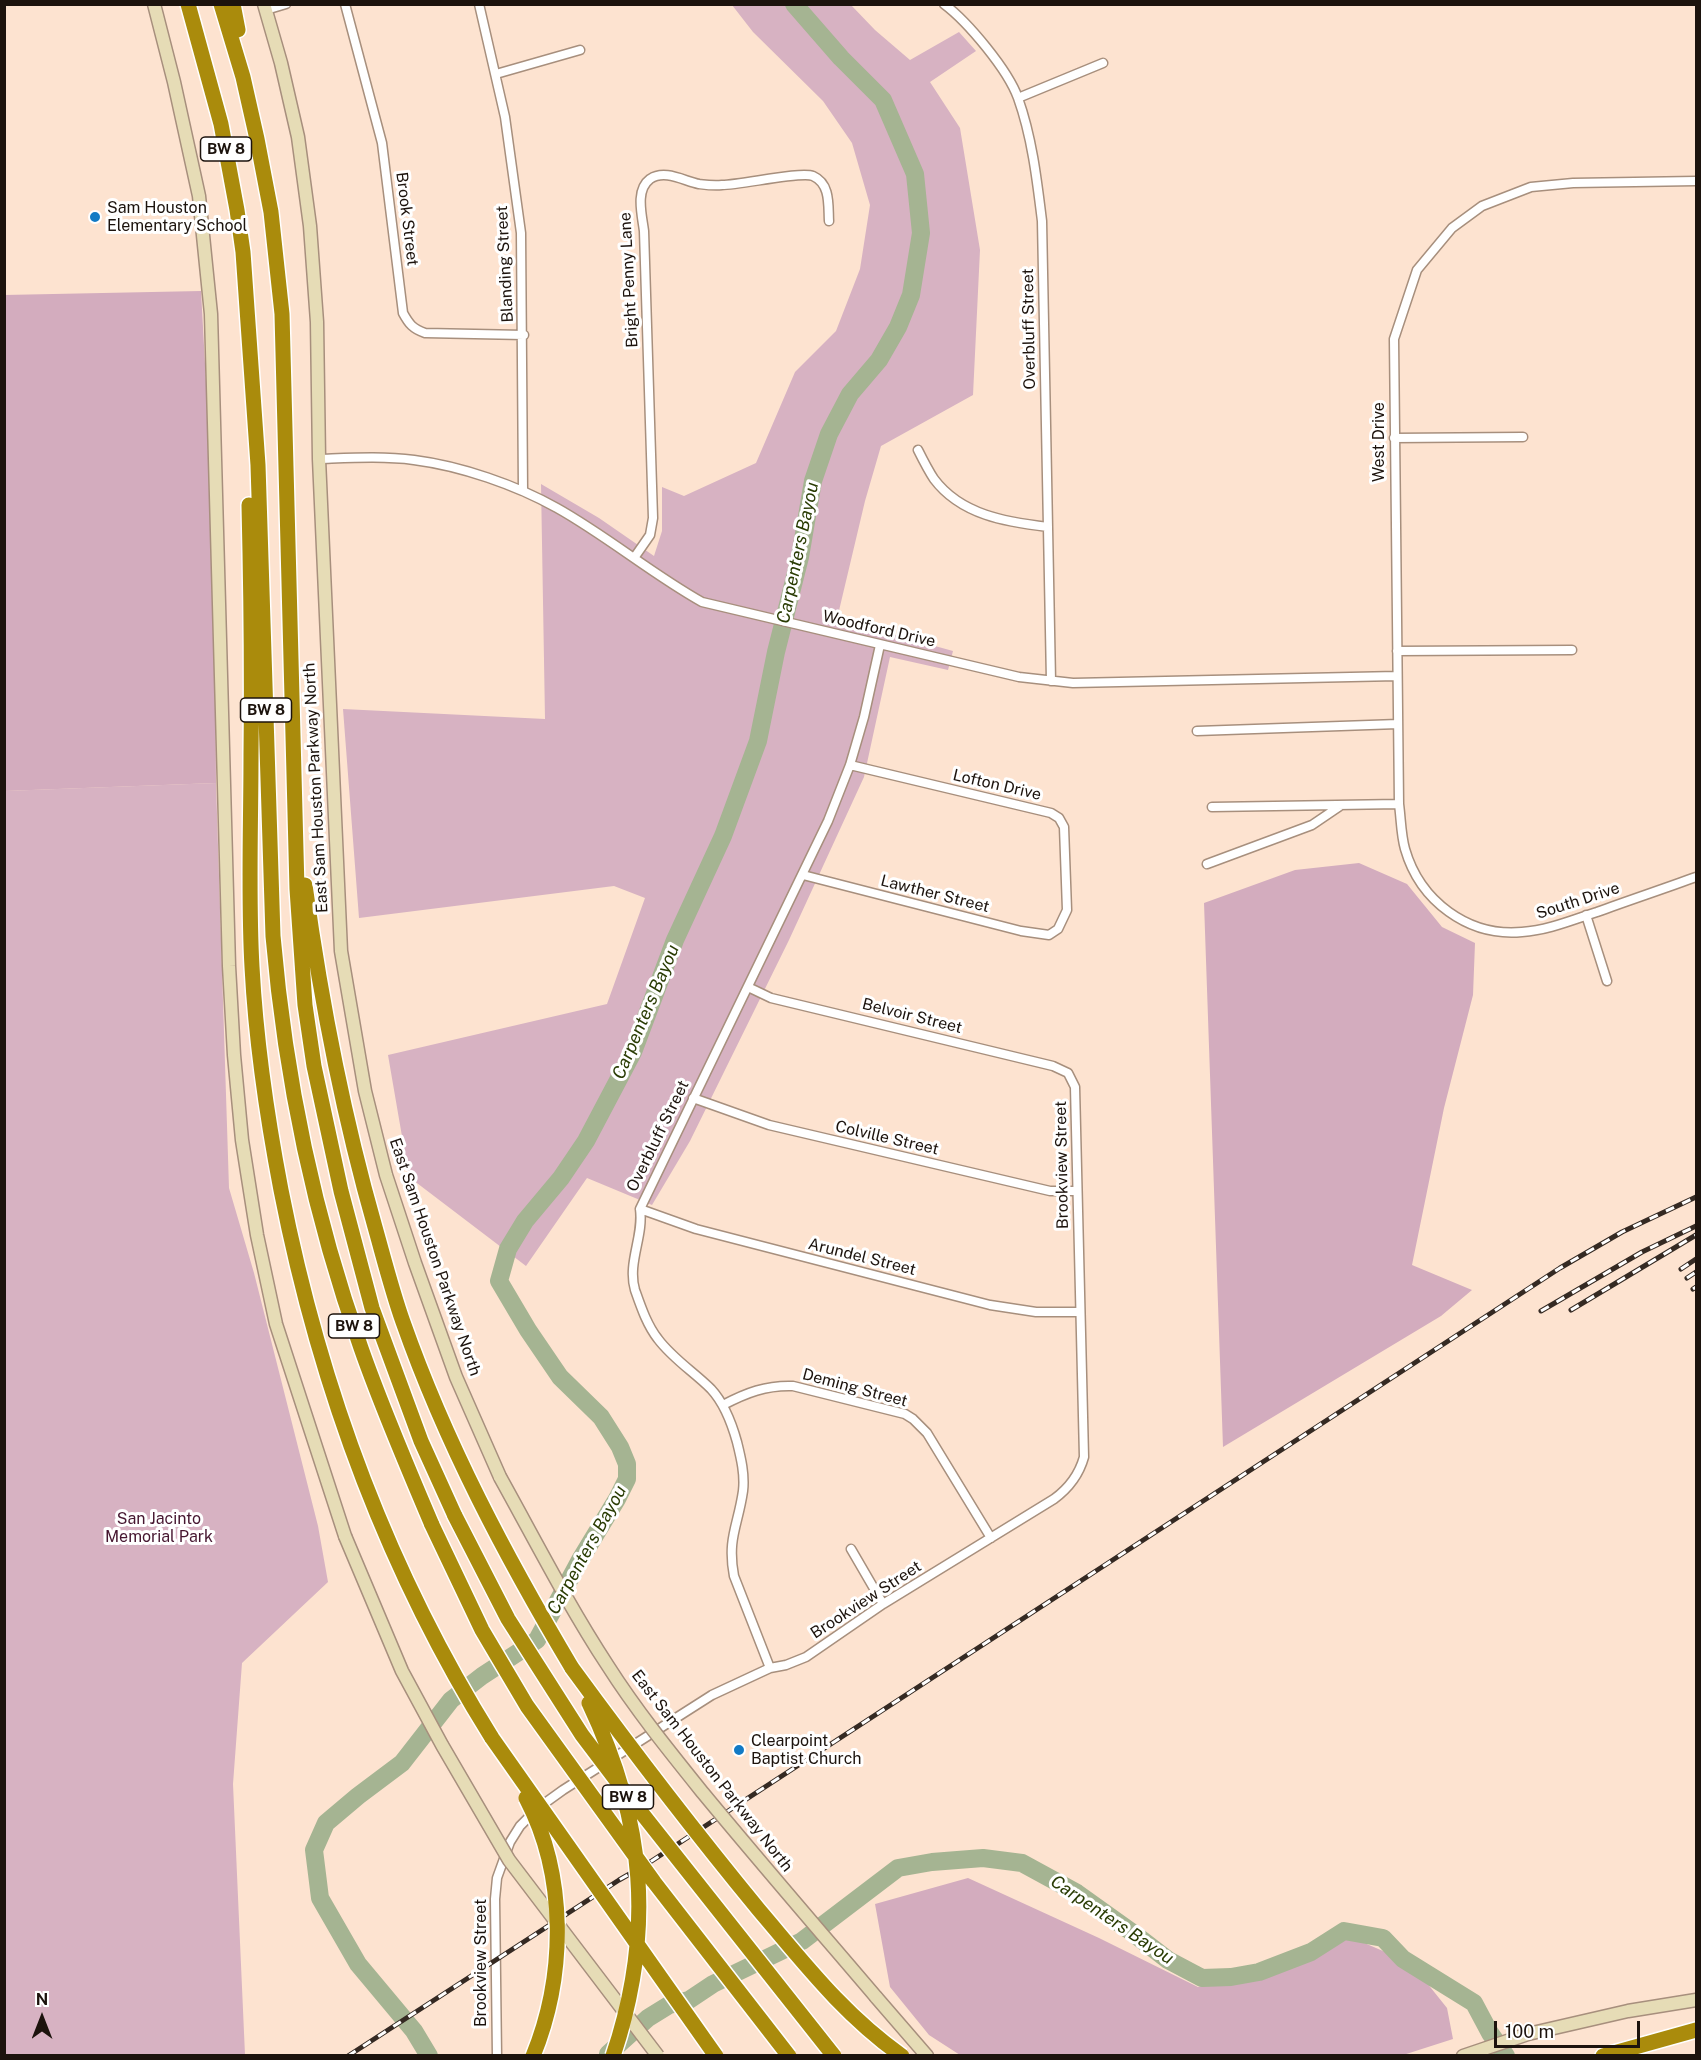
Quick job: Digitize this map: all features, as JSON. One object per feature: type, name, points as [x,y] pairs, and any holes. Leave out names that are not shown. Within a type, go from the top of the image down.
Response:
[{"type":"highway","name":"BW 8","points":[[188,4],[212,87],[228,156],[247,298],[258,465],[273,936],[283,1028],[302,1132],[338,1272],[360,1346],[396,1442],[482,1630],[521,1697],[552,1743],[660,1890],[789,2055]]},
{"type":"highway","name":"East Sam Houston Parkway North","points":[[221,4],[243,77],[257,140],[271,212],[282,314],[297,901],[305,1005],[327,1128],[351,1232],[372,1308],[413,1420],[455,1516],[508,1619],[582,1735],[628,1797],[834,2055]]},
{"type":"highway","points":[[233,4],[257,140]]},
{"type":"highway","points":[[247,298],[252,654],[252,967],[259,1046],[274,1154],[307,1302],[339,1412],[389,1545],[442,1654],[492,1738],[536,1820],[549,1860],[555,1894],[557,1941],[553,1984],[546,2019],[533,2055]]},
{"type":"highway","points":[[293,775],[312,933],[340,1087],[358,1169],[392,1289],[418,1361],[477,1498],[524,1587],[572,1668],[601,1728],[628,1805],[636,1851],[639,1896],[635,1960],[623,2024],[613,2055]]},
{"type":"highway","points":[[572,1668],[653,1778],[816,1979],[861,2024],[902,2055]]},
{"type":"highway","points":[[492,1738],[717,2055]]},
{"type":"highway","points":[[1609,2054],[1696,2030]]},
{"type":"main road","name":"BW 8","points":[[153,4],[174,82],[199,196],[212,314],[229,966],[234,1055],[242,1140],[256,1235],[276,1324],[345,1536],[402,1671],[509,1860],[658,2055]]},
{"type":"main road","name":"East Sam Houston Parkway North","points":[[265,7],[298,136],[310,226],[317,322],[319,459],[341,951],[364,1091],[386,1175],[456,1377],[501,1477],[565,1596],[615,1677],[670,1752],[773,1878],[927,2055]]},
{"type":"main road","points":[[1464,2055],[1528,2034],[1628,2011],[1696,2000]]},
{"type":"street","points":[[265,7],[286,4]]},
{"type":"street","name":"Brook Street","points":[[345,4],[382,143],[403,313],[410,326],[425,333],[524,335]]},
{"type":"street","name":"Blanding Street","points":[[479,4],[508,137],[521,233],[524,335],[523,491]]},
{"type":"street","name":"Overbluff Street","points":[[944,4],[979,38],[1018,98],[1036,167],[1042,221],[1051,681]]},
{"type":"street","points":[[496,74],[580,50]]},
{"type":"street","points":[[1018,98],[1103,63]]},
{"type":"street","name":"Bright Penny Lane","points":[[634,558],[650,535],[653,518],[642,189],[651,179],[664,175],[699,184],[719,186],[798,175],[813,176],[827,192],[829,221]]},
{"type":"street","name":"West Drive","points":[[1399,804],[1394,339],[1417,270],[1452,228],[1482,206],[1531,187],[1573,183],[1696,181]]},
{"type":"street","points":[[1394,438],[1523,437]]},
{"type":"street","points":[[918,450],[935,480],[951,496],[971,509],[1005,521],[1048,527]]},
{"type":"street","name":"Woodford Drive","points":[[319,459],[415,460],[451,468],[523,491],[557,508],[671,585],[702,602],[1019,677],[1073,683],[1397,676]]},
{"type":"street","name":"Overbluff Street","points":[[770,1668],[734,1576],[732,1564],[731,1539],[744,1479],[737,1442],[723,1405],[713,1391],[683,1365],[653,1332],[634,1287],[635,1249],[642,1222],[640,1209],[828,821],[850,765],[864,717],[880,645]]},
{"type":"street","points":[[1397,651],[1572,650]]},
{"type":"street","points":[[1197,731],[1398,724]]},
{"type":"street","name":"Lofton Drive","points":[[850,765],[1051,813],[1059,818],[1064,827],[1067,910],[1058,929]]},
{"type":"street","points":[[1212,807],[1399,804]]},
{"type":"street","name":"South Drive","points":[[1399,804],[1402,835],[1410,864],[1428,893],[1451,914],[1481,928],[1508,933],[1550,928],[1696,877]]},
{"type":"street","points":[[1207,864],[1312,825],[1340,806]]},
{"type":"street","name":"Lawther Street","points":[[803,874],[1021,931],[1049,935],[1058,929]]},
{"type":"street","points":[[1586,915],[1607,981]]},
{"type":"street","name":"Belvoir Street","points":[[748,987],[771,998],[1053,1066],[1068,1073]]},
{"type":"street","name":"Brookview Street","points":[[497,2055],[495,1899],[497,1878],[505,1854],[520,1826],[538,1808],[712,1695],[770,1668],[786,1665],[806,1657],[884,1604],[1063,1492],[1076,1476],[1084,1457],[1075,1087],[1068,1073]]},
{"type":"street","name":"Colville Street","points":[[693,1098],[769,1125],[1050,1191],[1077,1191]]},
{"type":"street","name":"Arundel Street","points":[[640,1209],[696,1229],[990,1305],[1036,1312],[1080,1312]]},
{"type":"street","name":"Deming Street","points":[[723,1405],[755,1390],[774,1386],[793,1386],[905,1414],[927,1433],[991,1538]]},
{"type":"street","points":[[851,1549],[884,1604]]},
{"type":"green space","points":[[732,5],[851,5],[875,30],[910,60],[959,32],[976,51],[930,82],[960,128],[980,250],[973,395],[881,446],[865,501],[837,619],[953,651],[948,670],[890,657],[864,777],[789,940],[690,1141],[652,1205],[587,1178],[526,1266],[409,1177],[388,1055],[607,1004],[645,898],[614,886],[359,918],[343,709],[545,719],[541,484],[599,518],[654,556],[662,531],[662,487],[684,496],[756,463],[795,372],[836,331],[860,269],[870,205],[852,143],[823,101],[753,32]]},
{"type":"green space","name":"San Jacinto Memorial Park","points":[[216,783],[229,1188],[254,1273],[318,1526],[328,1582],[242,1663],[233,1784],[245,2055],[5,2055],[4,791]]},
{"type":"shaded area","points":[[201,291],[214,528],[216,783],[5,791],[4,295]]},
{"type":"shaded area","points":[[1359,863],[1407,884],[1442,927],[1475,943],[1473,995],[1444,1108],[1412,1265],[1472,1290],[1441,1316],[1223,1447],[1204,903],[1295,870]]},
{"type":"shaded area","points":[[968,1878],[1099,1938],[1198,1987],[1304,1960],[1348,1936],[1411,1963],[1447,2008],[1453,2039],[1400,2056],[960,2055],[929,2035],[890,1987],[875,1904]]},
{"type":"waterway","name":"Carpenters Bayou","points":[[429,2056],[414,2031],[358,1964],[320,1898],[314,1850],[326,1823],[402,1763],[451,1700],[482,1676],[537,1640],[627,1479],[627,1464],[620,1447],[601,1417],[560,1377],[528,1330],[499,1281],[508,1249],[525,1221],[561,1178],[586,1141],[633,1052],[675,940],[723,836],[758,741],[776,652],[800,557],[813,481],[829,434],[850,394],[879,360],[898,327],[911,295],[921,233],[915,174],[883,100],[841,58],[794,4]]},
{"type":"waterway","name":"Carpenters Bayou","points":[[608,2054],[648,2018],[669,2005],[689,2000],[713,1984],[802,1941],[898,1868],[932,1862],[983,1858],[1022,1863],[1077,1893],[1168,1960],[1202,1978],[1231,1977],[1259,1972],[1311,1952],[1344,1931],[1383,1938],[1403,1959],[1474,2003],[1490,2033],[1506,2056]]},
{"type":"railway","points":[[348,2056],[647,1864],[1560,1268],[1622,1232],[1696,1197]]},
{"type":"railway","points":[[1541,1311],[1642,1252],[1696,1226]]},
{"type":"railway","points":[[1571,1310],[1696,1235]]},
{"type":"railway","points":[[1681,1269],[1696,1259]]},
{"type":"railway","points":[[1687,1278],[1696,1272]]},
{"type":"place","name":"Sam Houston Elementary School","points":[[95,217]]},
{"type":"place","name":"Clearpoint Baptist Church","points":[[739,1750]]}]
